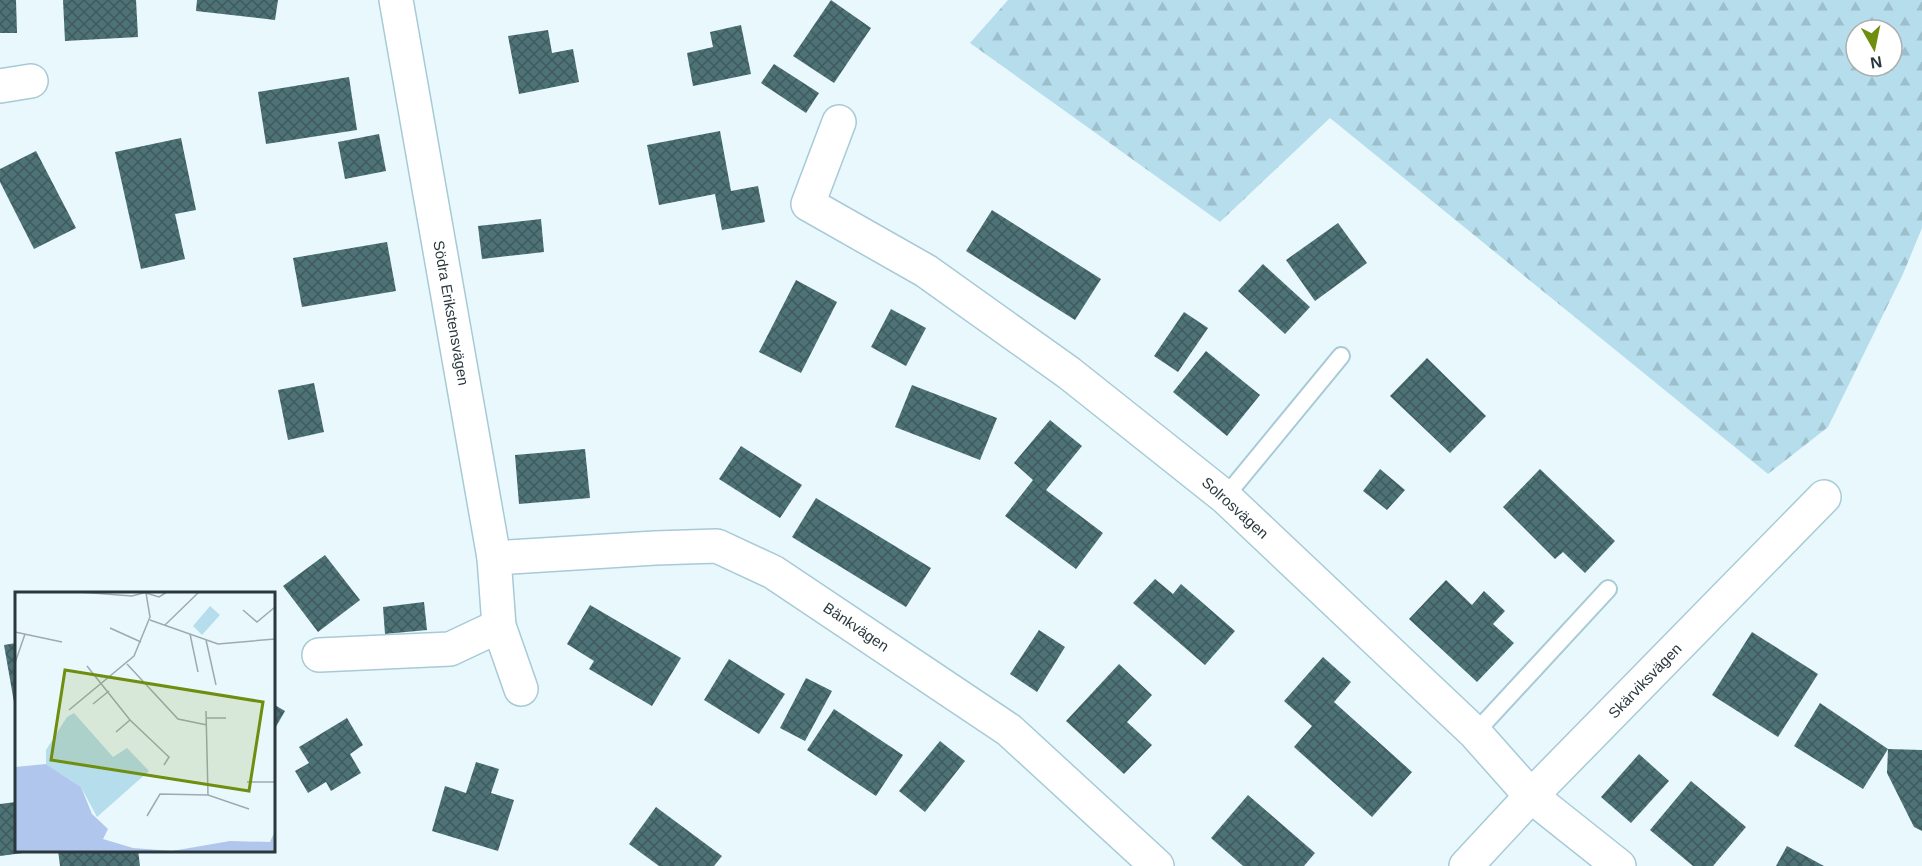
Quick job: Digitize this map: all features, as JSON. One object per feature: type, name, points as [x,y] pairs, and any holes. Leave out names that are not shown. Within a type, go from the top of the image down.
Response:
[{"type":"street","name":"Södra Erikstensvägen","points":[[396,0],[494,558],[499,626],[520,689]]},
{"type":"street","name":"Solrosvägen","points":[[839,122],[808,204],[926,271],[1069,373],[1225,497],[1475,733],[1532,796],[1619,866]]},
{"type":"street","name":"Skärviksvägen","points":[[1466,866],[1824,497]]},
{"type":"street","name":"Bänkvägen","points":[[494,558],[717,546],[773,572],[1010,729],[1157,866]]},
{"type":"street","points":[[319,655],[450,649],[499,626]]},
{"type":"lane","points":[[1225,497],[1341,356]]},
{"type":"lane","points":[[1475,733],[1608,589]]},
{"type":"green space","points":[[1008,0],[1922,0],[1922,228],[1903,274],[1828,427],[1768,474],[1330,118],[1220,222],[970,43]]},
{"type":"building","points":[[0,0],[16,0],[17,33],[0,33]]},
{"type":"building","points":[[63,0],[136,0],[138,37],[65,41]]},
{"type":"building","points":[[197,0],[278,0],[275,20],[196,11]]},
{"type":"building","points":[[831,0],[871,28],[834,83],[793,56]]},
{"type":"building","points":[[741,25],[751,74],[693,86],[687,53],[713,47],[710,32]]},
{"type":"building","points":[[548,30],[552,53],[573,49],[579,82],[519,94],[508,36]]},
{"type":"building","points":[[774,64],[819,93],[806,113],[761,83]]},
{"type":"building","points":[[349,77],[357,130],[266,144],[258,92]]},
{"type":"building","points":[[720,131],[731,191],[758,186],[765,222],[722,230],[715,194],[659,205],[647,145]]},
{"type":"building","points":[[379,134],[386,171],[345,179],[338,142]]},
{"type":"building","points":[[181,138],[196,210],[175,214],[185,259],[141,269],[115,152]]},
{"type":"building","points":[[36,151],[76,228],[34,249],[0,182],[0,169]]},
{"type":"building","points":[[992,210],[1101,279],[1075,320],[966,251]]},
{"type":"building","points":[[541,219],[544,252],[482,259],[478,226]]},
{"type":"building","points":[[1338,223],[1367,263],[1315,301],[1286,260]]},
{"type":"building","points":[[387,242],[396,291],[302,307],[293,258]]},
{"type":"building","points":[[1263,264],[1310,307],[1285,334],[1238,291]]},
{"type":"building","points":[[796,280],[837,302],[801,373],[759,352]]},
{"type":"building","points":[[891,309],[926,328],[906,366],[871,347]]},
{"type":"building","points":[[1184,312],[1208,328],[1178,372],[1154,356]]},
{"type":"building","points":[[1206,351],[1260,395],[1227,436],[1173,392]]},
{"type":"building","points":[[1427,358],[1486,416],[1450,453],[1390,396]]},
{"type":"building","points":[[314,383],[324,432],[288,440],[278,390]]},
{"type":"building","points":[[912,385],[997,418],[980,460],[895,427]]},
{"type":"building","points":[[1050,420],[1082,446],[1046,490],[1103,533],[1076,569],[1005,516],[1033,480],[1014,463]]},
{"type":"building","points":[[741,446],[802,485],[780,518],[719,479]]},
{"type":"building","points":[[585,449],[590,498],[519,504],[515,455]]},
{"type":"building","points":[[1380,469],[1405,490],[1387,510],[1363,491]]},
{"type":"building","points":[[1540,469],[1615,541],[1585,573],[1563,552],[1555,559],[1503,507]]},
{"type":"building","points":[[816,498],[931,568],[906,607],[792,537]]},
{"type":"building","points":[[325,555],[360,600],[318,632],[283,586]]},
{"type":"building","points":[[1155,579],[1173,594],[1181,584],[1235,631],[1205,665],[1133,603]]},
{"type":"building","points":[[1446,580],[1472,605],[1484,591],[1505,611],[1493,624],[1514,643],[1477,682],[1409,619]]},
{"type":"building","points":[[424,602],[427,630],[385,634],[383,607]]},
{"type":"building","points":[[590,605],[681,658],[652,706],[589,669],[594,661],[567,644]]},
{"type":"building","points":[[1039,630],[1065,647],[1037,692],[1010,674]]},
{"type":"building","points":[[1752,632],[1818,674],[1778,737],[1712,695]]},
{"type":"building","points":[[15,643],[15,708],[4,645]]},
{"type":"building","points":[[1323,657],[1351,682],[1334,702],[1412,772],[1372,817],[1294,747],[1312,726],[1284,701]]},
{"type":"building","points":[[729,659],[785,694],[759,734],[704,700]]},
{"type":"building","points":[[1119,664],[1152,695],[1127,722],[1152,745],[1124,774],[1066,721]]},
{"type":"building","points":[[806,678],[832,691],[805,741],[780,728]]},
{"type":"building","points":[[1820,703],[1888,749],[1863,789],[1794,746]]},
{"type":"building","points":[[274,705],[285,711],[274,730]]},
{"type":"building","points":[[834,709],[903,755],[876,796],[807,750]]},
{"type":"building","points":[[347,718],[363,745],[350,754],[361,773],[331,791],[326,782],[308,793],[295,771],[309,763],[299,747]]},
{"type":"building","points":[[940,741],[965,761],[925,812],[899,791]]},
{"type":"building","points":[[1888,749],[1922,750],[1922,831],[1914,827],[1887,773]]},
{"type":"building","points":[[1639,754],[1669,781],[1631,823],[1601,797]]},
{"type":"building","points":[[476,762],[499,769],[491,793],[514,800],[498,851],[432,831],[445,786],[466,793]]},
{"type":"building","points":[[1691,781],[1746,827],[1713,866],[1693,866],[1650,830]]},
{"type":"building","points":[[1248,795],[1315,853],[1304,866],[1243,866],[1211,838]]},
{"type":"building","points":[[15,802],[15,851],[38,851],[0,856],[0,804]]},
{"type":"building","points":[[656,807],[722,856],[714,866],[659,866],[629,844]]},
{"type":"building","points":[[1787,846],[1824,866],[1776,866]]},
{"type":"building","points":[[58,851],[138,851],[140,866],[60,866]]}]
